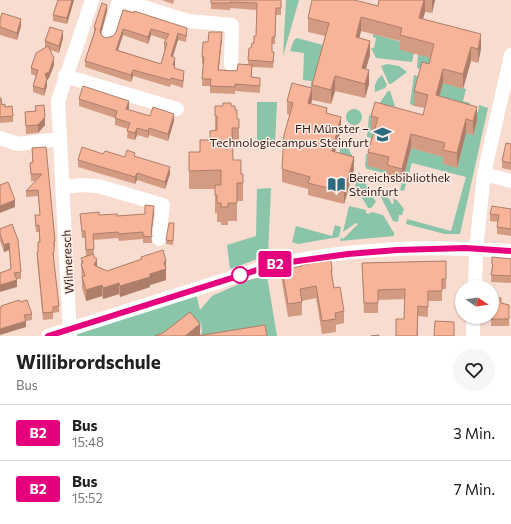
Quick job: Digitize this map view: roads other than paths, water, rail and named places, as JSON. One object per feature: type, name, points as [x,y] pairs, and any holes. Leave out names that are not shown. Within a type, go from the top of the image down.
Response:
[{"type":"street","name":"Wilmeresch","points":[[70,333],[58,101],[65,76],[92,0]]},
{"type":"street","points":[[108,36],[120,0],[188,21],[232,25],[231,64]]},
{"type":"street","points":[[475,280],[476,248],[484,174],[505,110],[511,55]]},
{"type":"street","points":[[65,76],[177,109]]},
{"type":"street","points":[[0,138],[18,144],[60,139]]},
{"type":"street","points":[[484,174],[511,181]]},
{"type":"street","points":[[63,187],[98,186],[163,205],[159,240]]},
{"type":"street","points":[[48,336],[70,333],[276,264],[378,251],[476,248],[511,251]]},
{"type":"street","points":[[473,324],[473,336]]},
{"type":"place","name":"FH Münster – Technologiecampus Steinfurt","points":[[382,135]]},
{"type":"place","name":"Bereichsbibliothek Steinfurt","points":[[336,184]]}]
